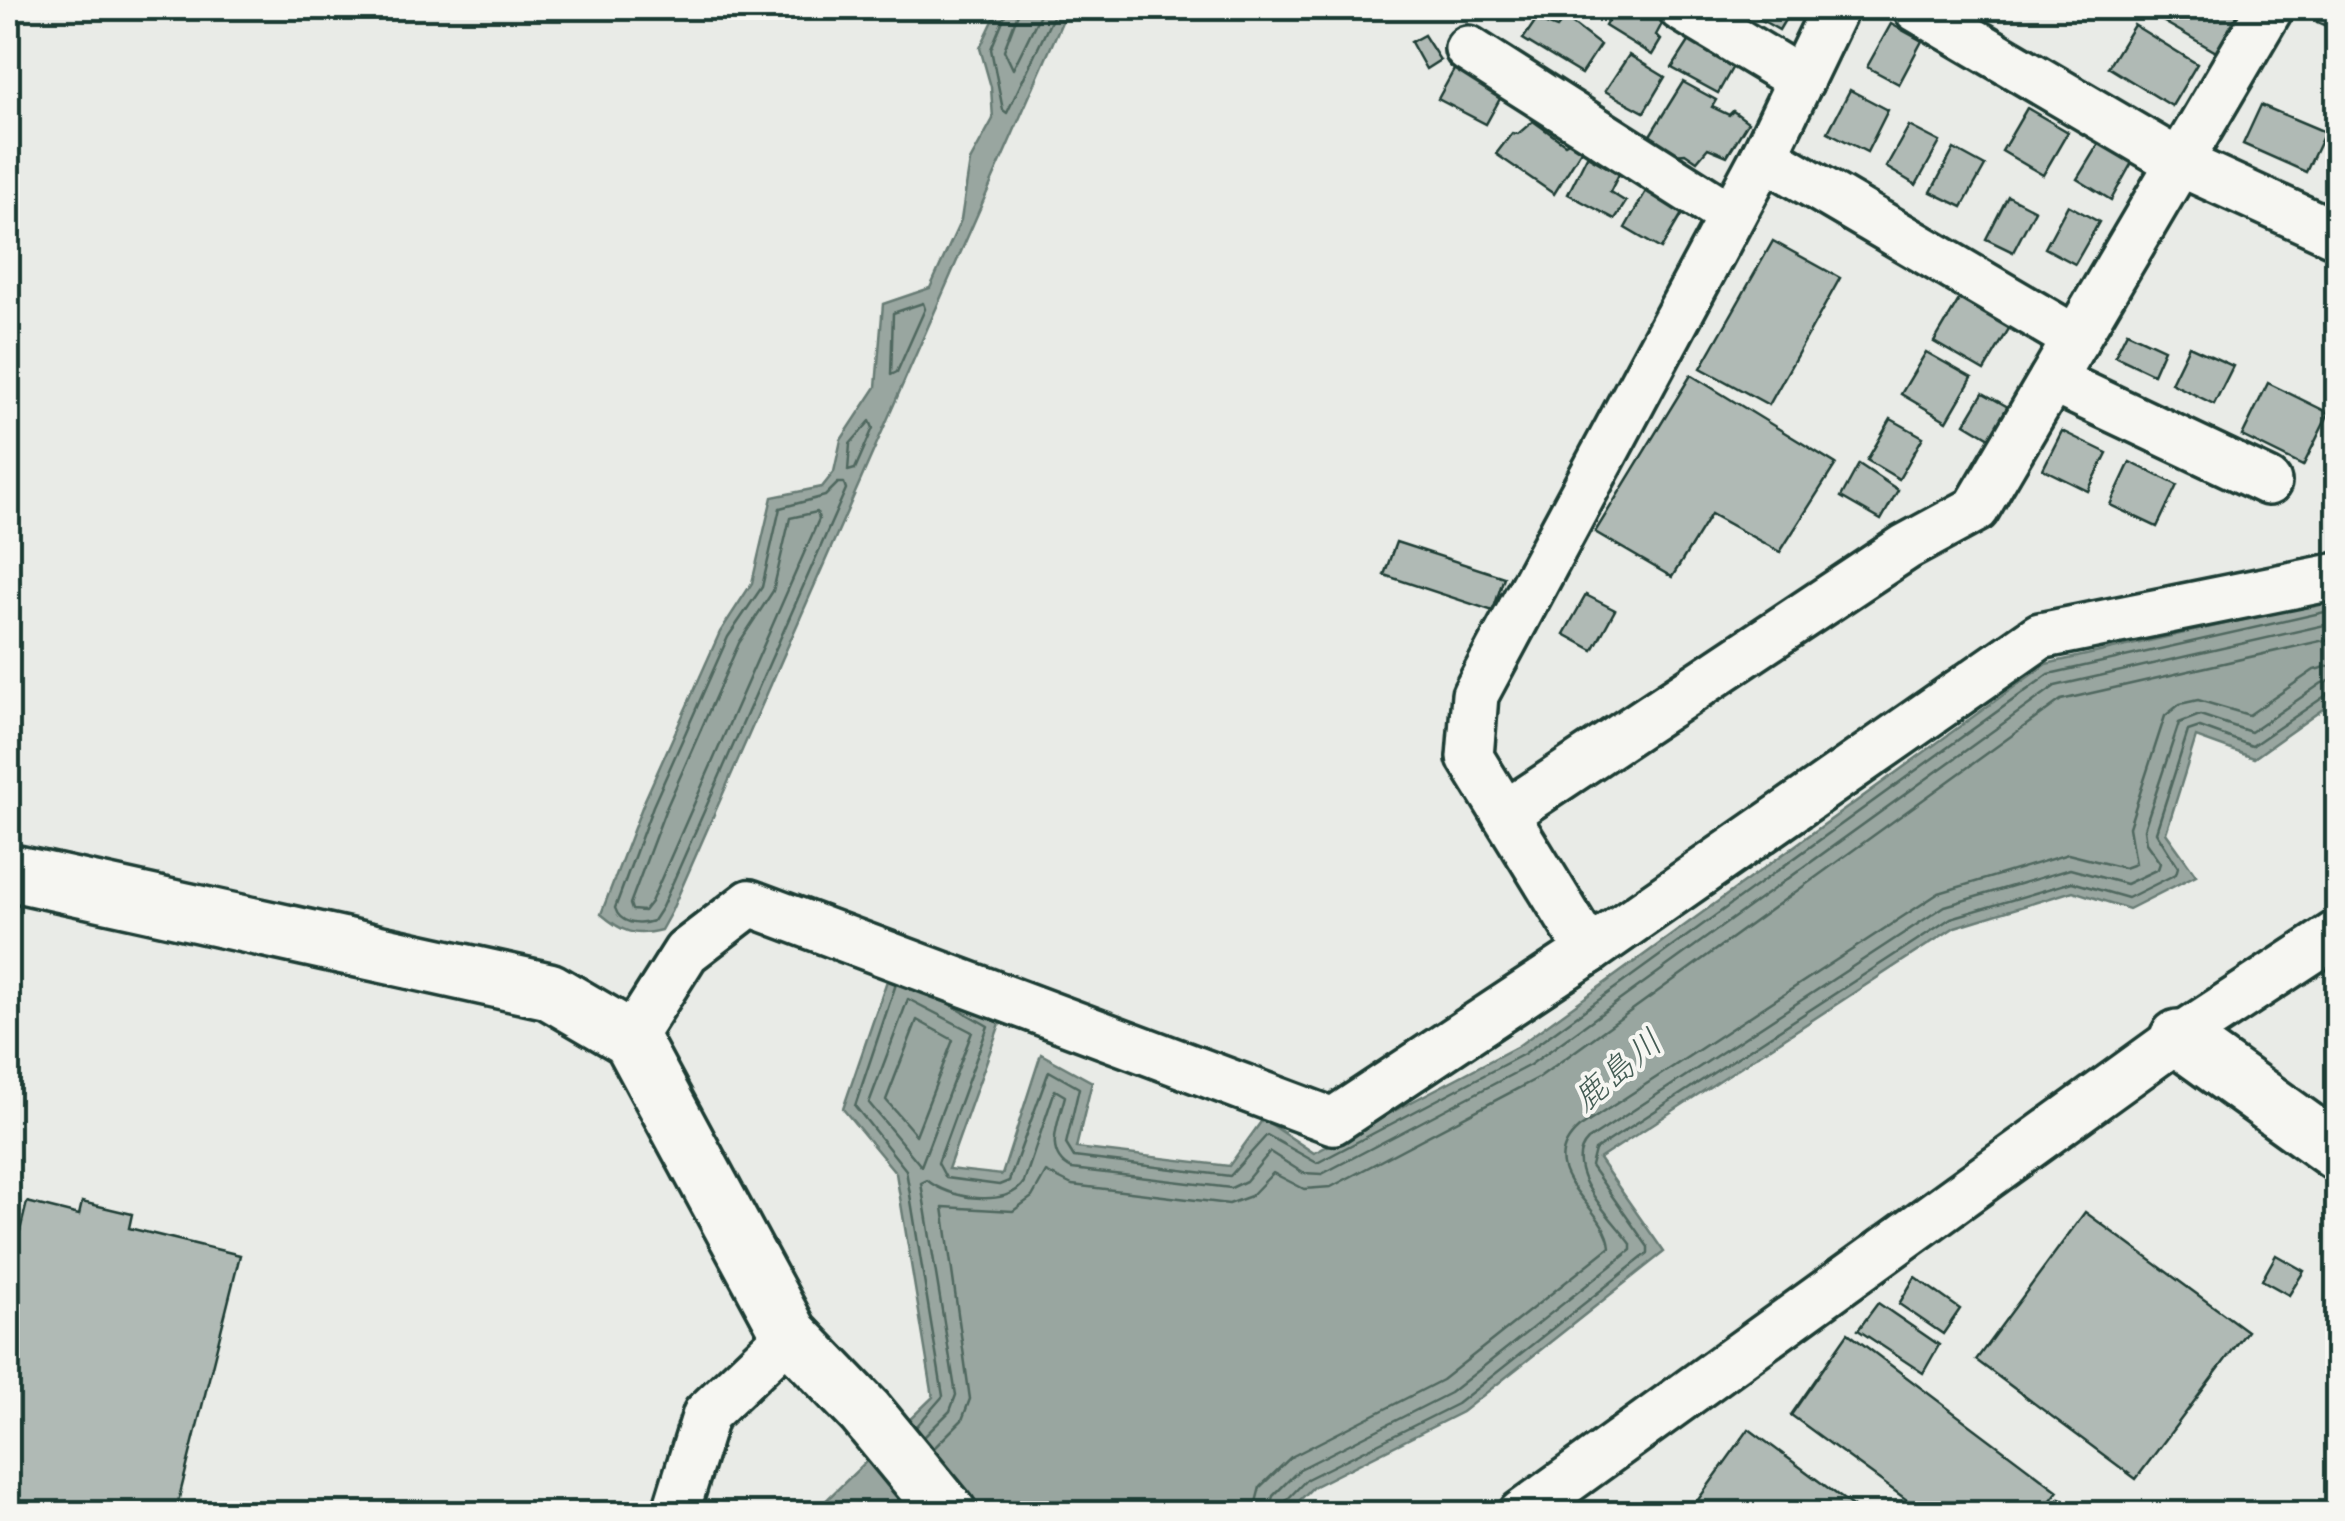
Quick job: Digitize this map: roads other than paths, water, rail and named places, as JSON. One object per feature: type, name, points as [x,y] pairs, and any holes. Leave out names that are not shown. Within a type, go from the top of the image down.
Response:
[{"type":"street","points":[[1682,8],[1802,80]]},
{"type":"street","points":[[1589,951],[1470,757],[1474,696],[1764,156],[1835,8]]},
{"type":"street","points":[[1916,8],[2180,163],[2338,235]]},
{"type":"street","points":[[1504,814],[1890,558],[1976,509],[2270,8]]},
{"type":"street","points":[[1468,49],[1729,215]]},
{"type":"street","points":[[1764,156],[2076,339]]},
{"type":"street","points":[[2052,380],[2268,482]]},
{"type":"street","points":[[631,1039],[686,952],[750,903],[1332,1121],[1589,951],[2040,636],[2338,576]]},
{"type":"street","points":[[8,872],[549,991],[631,1039],[790,1334],[865,1412],[949,1514]]},
{"type":"street","points":[[1521,1514],[2178,1038],[2338,933]]},
{"type":"street","points":[[2178,1038],[2338,1152]]},
{"type":"street","points":[[676,1514],[706,1414],[790,1334]]},
{"type":"water","points":[[999,8],[1068,8],[671,912],[661,930],[636,933],[622,929],[601,914],[644,802],[720,632],[752,583],[772,497],[822,487],[834,472],[841,440],[876,387],[883,304],[930,288],[961,220],[970,161],[993,119],[991,87],[980,48]]},
{"type":"water","name":"鹿島川","points":[[2337,599],[2337,699],[2254,758],[2196,737],[2166,833],[2196,875],[2129,909],[2073,891],[1955,927],[1599,1159],[1664,1252],[1462,1412],[1313,1487],[1287,1513],[812,1514],[933,1397],[896,1173],[843,1109],[892,966],[1002,1018],[948,1169],[1002,1175],[1041,1054],[1092,1082],[1076,1148],[1229,1166],[1263,1119],[1314,1153],[1518,1046],[2046,664]]}]
